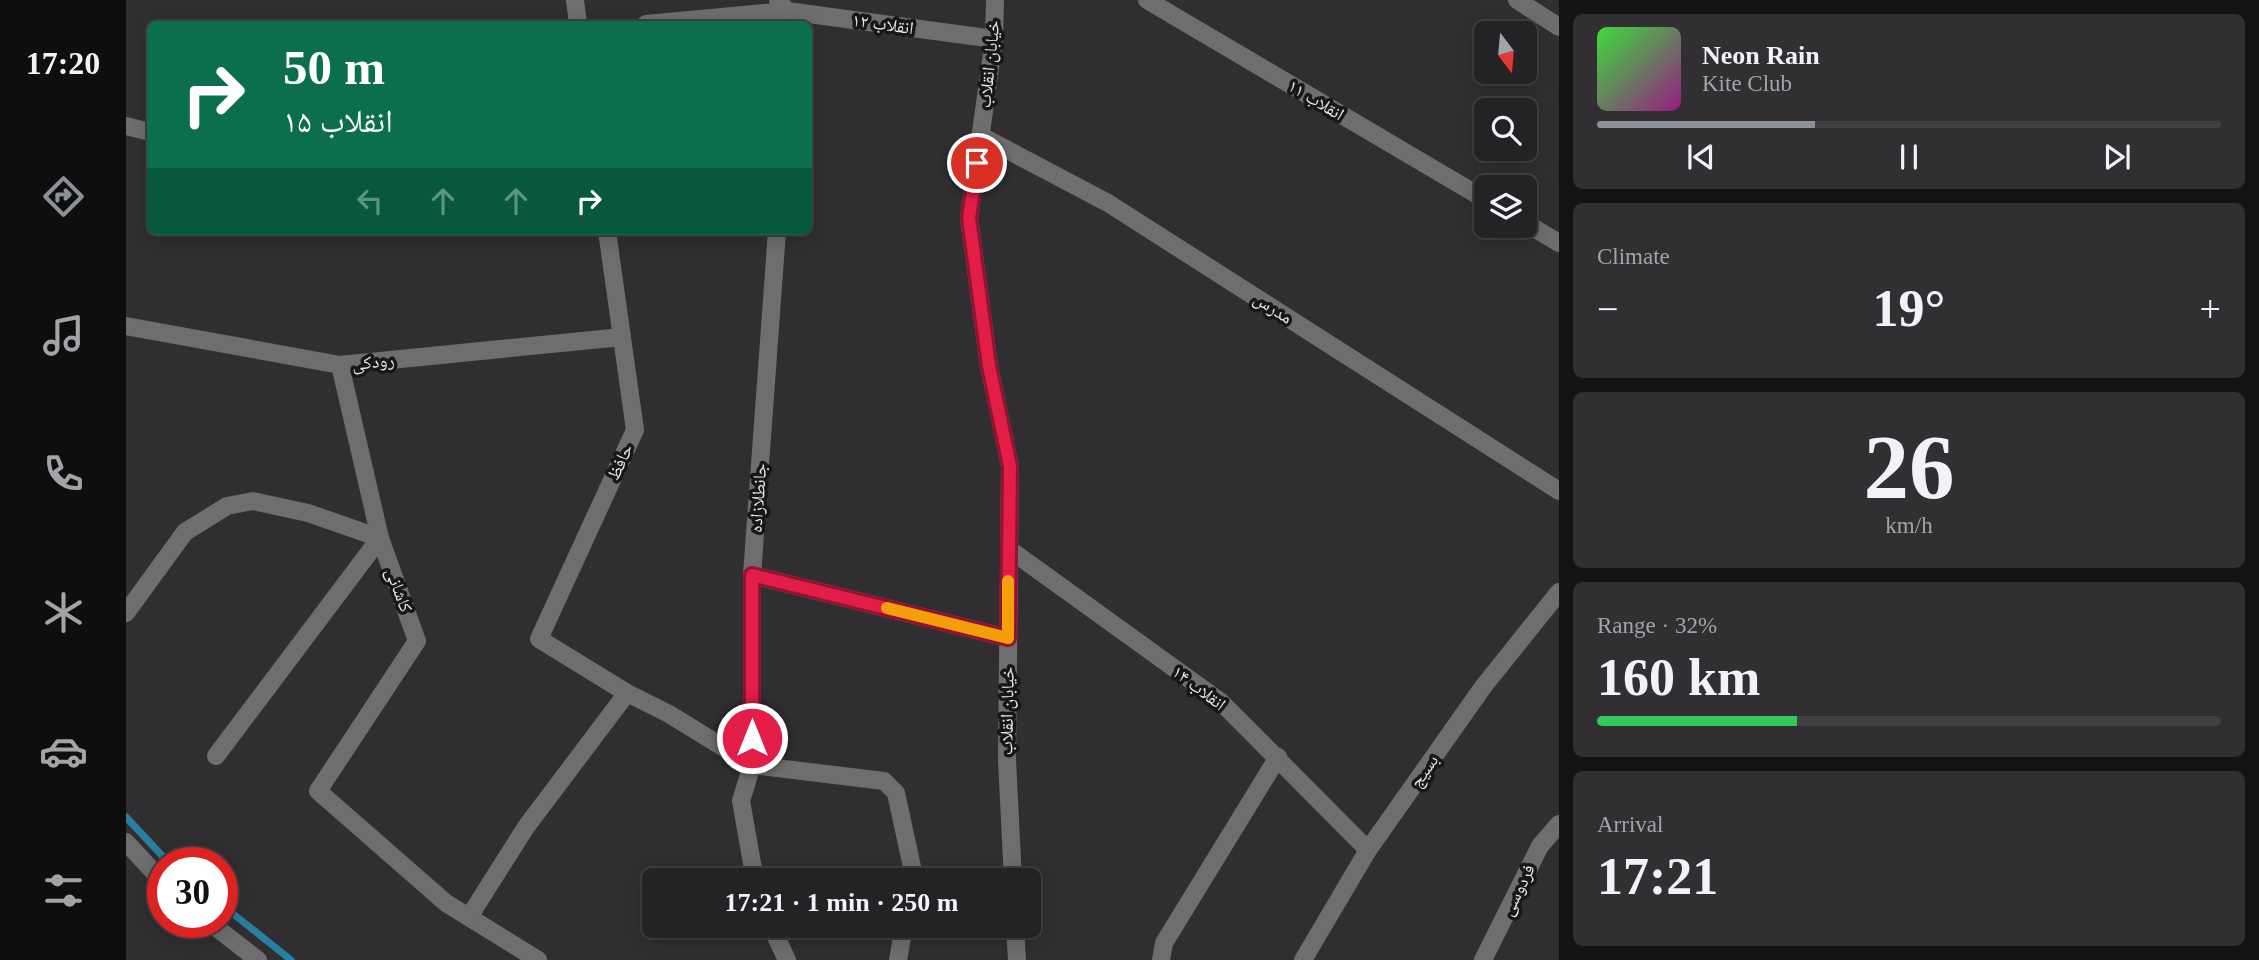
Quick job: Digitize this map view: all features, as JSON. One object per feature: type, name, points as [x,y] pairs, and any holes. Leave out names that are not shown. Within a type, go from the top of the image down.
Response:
[{"type":"street","points":[[575,0],[578,21]]},
{"type":"street","name":"خیابان انقلاب","points":[[995,0],[994,39],[969,218],[989,366],[1010,466],[1006,760],[1012,868]]},
{"type":"street","name":"انقلاب ۱۱","points":[[1147,0],[1474,193]]},
{"type":"street","points":[[1517,0],[1545,8],[1559,27]]},
{"type":"street","name":"انقلاب ۱۲","points":[[674,21],[785,9],[994,39]]},
{"type":"street","points":[[126,126],[147,131]]},
{"type":"street","name":"مدرس","points":[[981,136],[1108,203],[1559,491]]},
{"type":"street","points":[[1537,230],[1559,243]]},
{"type":"street","name":"حافظ","points":[[608,235],[635,430],[539,639],[627,693]]},
{"type":"street","name":"جانطلازاده","points":[[753,868],[741,801],[752,765],[752,575],[777,235]]},
{"type":"street","name":"رودکی","points":[[126,326],[340,365],[622,337]]},
{"type":"street","name":"کاشانی","points":[[340,365],[380,538],[417,641],[318,791],[446,903],[469,917]]},
{"type":"street","points":[[126,613],[185,532],[226,506],[253,501],[308,513],[380,538],[216,756]]},
{"type":"street","name":"انقلاب ۱۴","points":[[1009,549],[1220,702],[1278,757],[1368,850]]},
{"type":"street","points":[[752,575],[1008,638]]},
{"type":"street","name":"بسیج","points":[[1303,960],[1368,850],[1483,687],[1559,592]]},
{"type":"street","points":[[538,960],[469,917],[526,827],[627,693],[670,714],[752,765],[884,781],[896,793],[912,868]]},
{"type":"street","points":[[1161,960],[1164,943],[1278,757]]},
{"type":"street","name":"فردوسی","points":[[1483,960],[1540,846],[1559,824]]},
{"type":"street","points":[[126,842],[147,865]]},
{"type":"street","points":[[230,938],[258,960]]},
{"type":"street","points":[[777,938],[787,960]]},
{"type":"street","points":[[898,960],[902,938]]},
{"type":"street","points":[[1016,938],[1017,960]]},
{"type":"waterway","points":[[126,817],[154,847]]},
{"type":"waterway","points":[[238,918],[291,960]]},
{"type":"slow traffic","points":[[887,608],[1008,638],[1008,581]]},
{"type":"route","points":[[752,738],[752,575],[1008,638],[1010,466],[989,366],[969,218],[977,163]]}]
